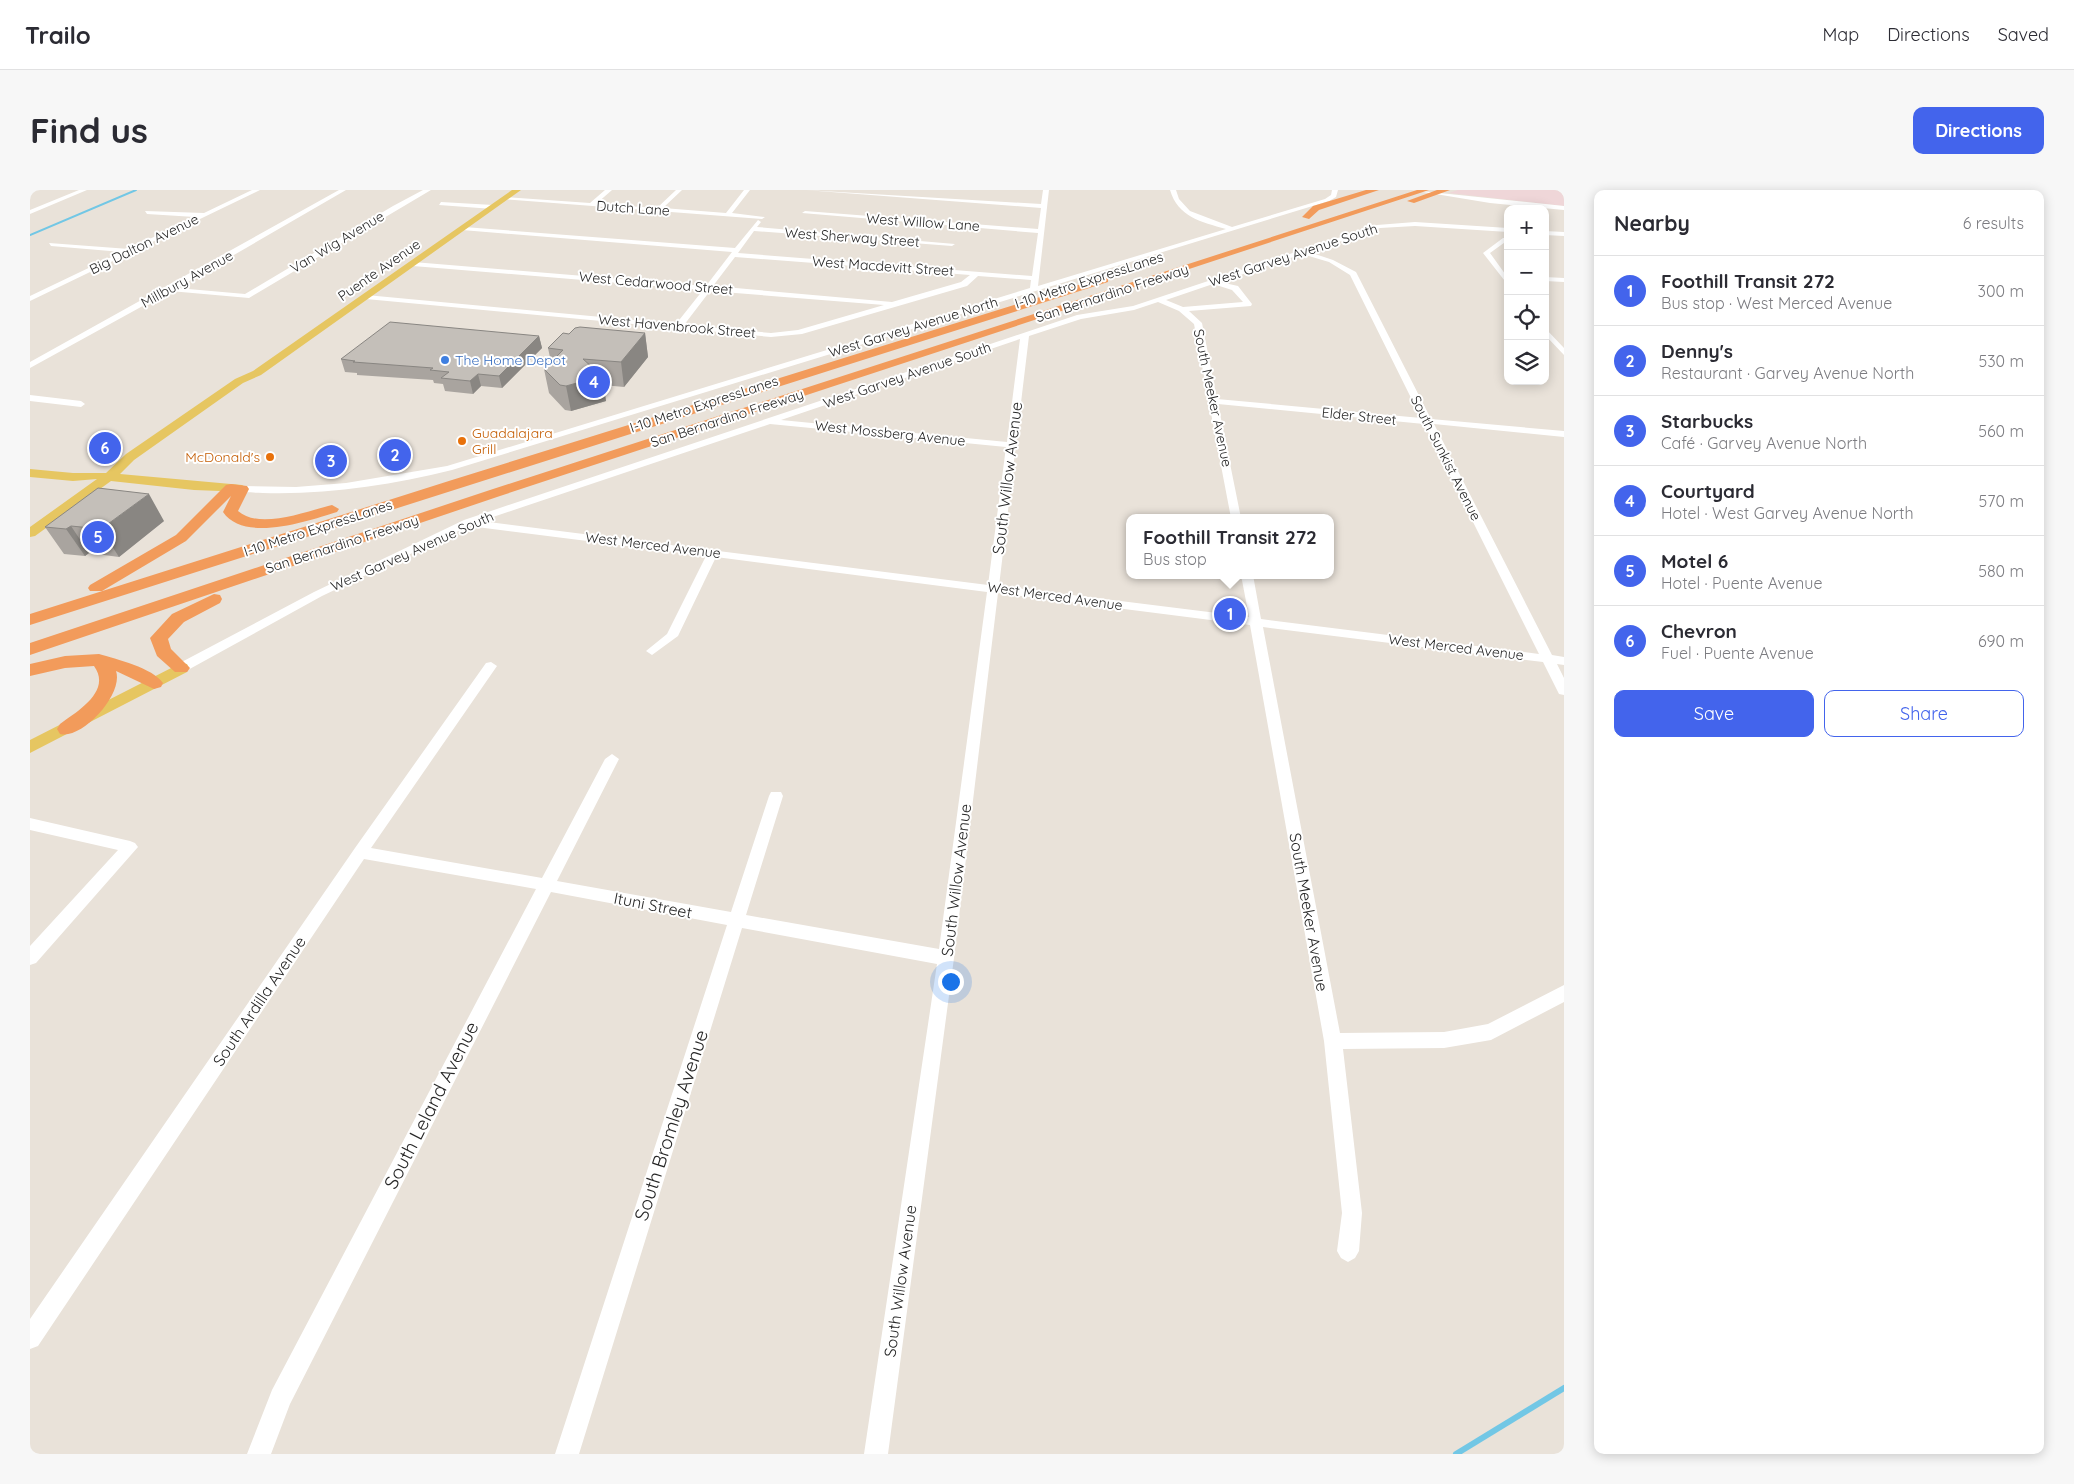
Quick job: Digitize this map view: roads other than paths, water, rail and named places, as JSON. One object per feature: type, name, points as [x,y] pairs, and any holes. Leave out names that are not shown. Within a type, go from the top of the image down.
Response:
[{"type":"highway","points":[[1282,238],[1315,232],[1427,193],[1443,191]]},
{"type":"highway","name":"San Bernardino Freeway","points":[[30,620],[1306,216],[1378,196],[1415,192],[1427,193]]},
{"type":"highway","name":"San Bernardino Freeway","points":[[30,649],[436,513],[1282,238],[1378,196]]},
{"type":"highway","name":"I-10 Metro ExpressLanes","points":[[30,628],[1365,202],[1378,196]]},
{"type":"highway","name":"I-10 Metro ExpressLanes","points":[[30,638],[1360,208],[1378,196]]},
{"type":"highway","points":[[236,489],[230,512],[233,518],[255,524],[273,523],[318,514],[621,426],[665,418]]},
{"type":"highway","points":[[30,612],[104,585],[155,555],[193,528],[236,489]]},
{"type":"highway","points":[[181,668],[164,654],[159,645],[159,638],[178,618],[191,610],[257,581],[436,513]]},
{"type":"highway","points":[[30,670],[63,661],[99,660],[129,668],[154,683]]},
{"type":"highway","points":[[67,729],[93,707],[107,689],[108,674],[99,660]]},
{"type":"main road","name":"Puente Avenue","points":[[30,533],[130,457],[238,381],[257,374],[517,190]]},
{"type":"main road","points":[[30,463],[236,489]]},
{"type":"main road","points":[[30,473],[73,477],[107,474]]},
{"type":"main road","name":"West Garvey Avenue South","points":[[30,747],[181,668]]},
{"type":"street","points":[[30,212],[84,190]]},
{"type":"street","name":"Big Dalton Avenue","points":[[30,299],[257,190]]},
{"type":"street","name":"Millbury Avenue","points":[[30,365],[343,190]]},
{"type":"street","name":"Van Wig Avenue","points":[[169,289],[246,296],[395,207],[428,190]]},
{"type":"street","points":[[591,205],[609,190]]},
{"type":"street","points":[[658,210],[679,190]]},
{"type":"street","points":[[728,214],[747,190]]},
{"type":"street","points":[[808,190],[1044,206]]},
{"type":"street","points":[[1034,290],[1033,278],[1046,190]]},
{"type":"street","points":[[1173,190],[1175,202],[1183,210],[1233,229]]},
{"type":"street","name":"West Garvey Avenue North","points":[[236,489],[314,491],[361,486],[449,468],[1327,200],[1334,196],[1335,190]]},
{"type":"street","points":[[1415,192],[1564,208]]},
{"type":"street","name":"Dutch Lane","points":[[505,199],[762,217],[752,230]]},
{"type":"street","points":[[441,204],[493,207]]},
{"type":"street","points":[[204,216],[147,212],[204,216]]},
{"type":"street","name":"West Willow Lane","points":[[805,213],[1041,231]]},
{"type":"street","name":"West Garvey Avenue South","points":[[181,668],[318,594],[468,522],[1025,335],[1080,317],[1134,308],[1388,224],[1504,230]]},
{"type":"street","name":"West Macdevitt Street","points":[[464,229],[1033,278]]},
{"type":"street","points":[[679,326],[752,230]]},
{"type":"street","name":"West Sherway Street","points":[[752,230],[952,244]]},
{"type":"street","points":[[1549,233],[1564,234]]},
{"type":"street","points":[[1504,240],[1486,253],[1486,256],[1504,275]]},
{"type":"street","points":[[51,244],[130,251]]},
{"type":"street","name":"South Sunkist Avenue","points":[[1303,252],[1331,261],[1353,274],[1564,691]]},
{"type":"street","name":"West Cedarwood Street","points":[[413,264],[898,304]]},
{"type":"street","name":"West Havenbrook Street","points":[[366,298],[744,333],[787,334],[964,284],[977,273]]},
{"type":"street","points":[[1549,278],[1564,280]]},
{"type":"street","points":[[1182,309],[1248,304],[1235,288],[1214,282]]},
{"type":"street","points":[[30,292],[42,293]]},
{"type":"street","name":"South Meeker Avenue","points":[[1159,300],[1182,309],[1198,323],[1215,401],[1235,514]]},
{"type":"street","name":"South Willow Avenue","points":[[876,1454],[946,958],[1025,335]]},
{"type":"street","points":[[1549,335],[1564,353]]},
{"type":"street","points":[[30,398],[80,404]]},
{"type":"street","name":"Elder Street","points":[[1215,401],[1429,423],[1564,434]]},
{"type":"street","name":"West Mossberg Avenue","points":[[768,421],[1011,445]]},
{"type":"street","name":"West Merced Avenue","points":[[468,522],[1256,623],[1564,660]]},
{"type":"street","points":[[652,651],[672,636],[714,553]]},
{"type":"street","name":"South Meeker Avenue","points":[[1248,579],[1333,1041],[1352,1213],[1348,1252]]},
{"type":"street","name":"South Ardilla Avenue","points":[[30,1338],[360,852],[491,666]]},
{"type":"street","name":"South Leland Avenue","points":[[258,1454],[280,1398],[612,759]]},
{"type":"street","name":"South Bromley Avenue","points":[[567,1454],[776,796]]},
{"type":"street","points":[[30,824],[130,847],[30,958]]},
{"type":"street","name":"Ituni Street","points":[[360,852],[546,884],[736,922],[946,958]]},
{"type":"street","points":[[1333,1041],[1444,1040],[1491,1032],[1564,993]]},
{"type":"waterway","points":[[30,235],[136,190]]},
{"type":"waterway","points":[[1456,1454],[1564,1388]]},
{"type":"place","name":"The Home Depot","points":[[445,360]]},
{"type":"place","name":"Courtyard","points":[[594,382]]},
{"type":"place","name":"Guadalajara Grill","points":[[462,441]]},
{"type":"place","name":"Chevron","points":[[105,448]]},
{"type":"place","name":"Denny's","points":[[395,455]]},
{"type":"place","name":"McDonald's","points":[[270,457]]},
{"type":"place","name":"Starbucks","points":[[331,461]]},
{"type":"place","name":"Motel 6","points":[[98,537]]},
{"type":"place","name":"Foothill Transit 272","points":[[1230,614]]}]
